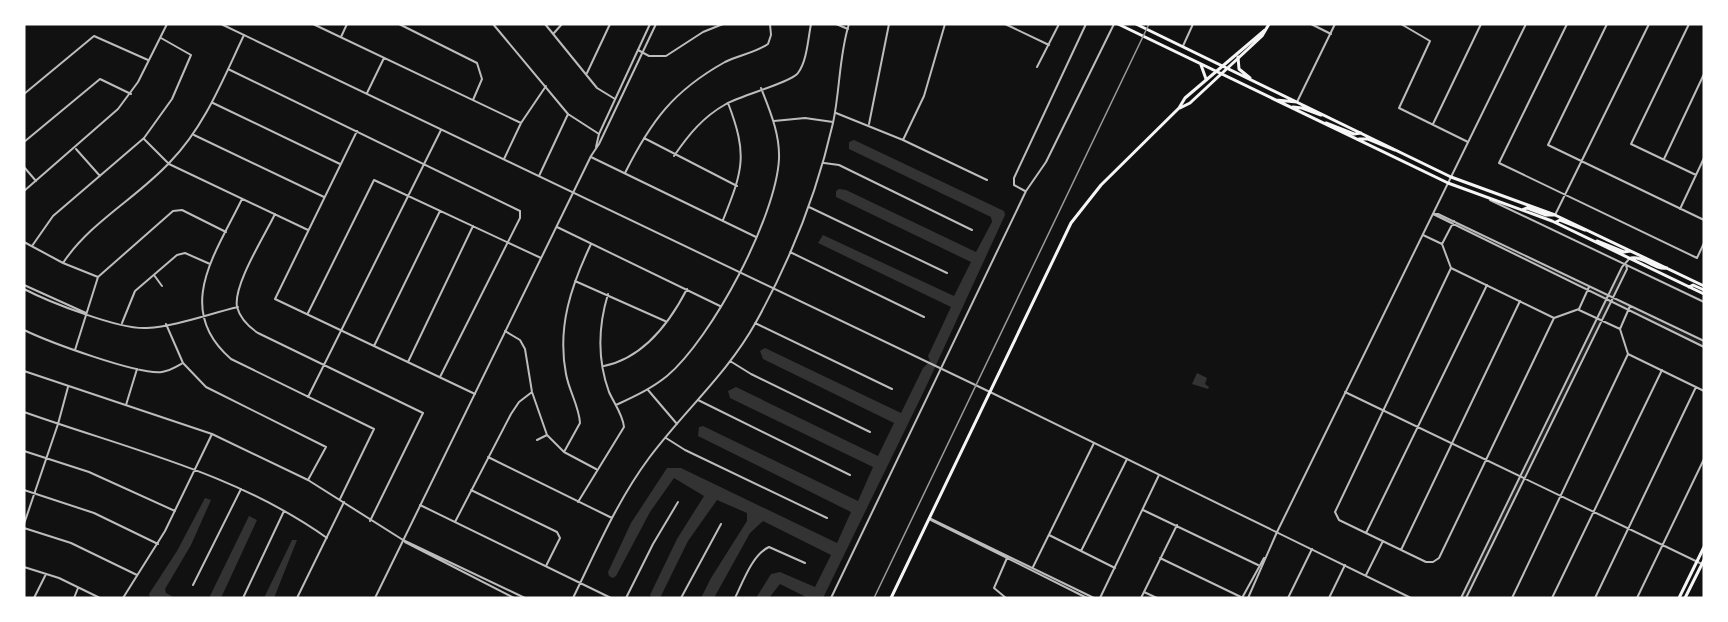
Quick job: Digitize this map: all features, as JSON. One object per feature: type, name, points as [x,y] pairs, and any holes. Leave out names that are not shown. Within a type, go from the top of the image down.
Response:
[{"type":"main road","points":[[1116,24],[1448,183],[1555,223],[1704,292]]},
{"type":"main road","points":[[1136,24],[1451,177],[1555,215],[1704,286]]},
{"type":"main road","points":[[1179,108],[1190,103],[1262,36],[1269,24]]},
{"type":"main road","points":[[891,598],[1071,223],[1101,185],[1179,108],[1185,98],[1221,65],[1265,30]]},
{"type":"main road","points":[[1238,57],[1239,69],[1251,80]]},
{"type":"main road","points":[[1200,63],[1206,79]]},
{"type":"main road","points":[[1276,100],[1297,102]]},
{"type":"main road","points":[[1292,108],[1301,107],[1322,114]]},
{"type":"main road","points":[[1324,123],[1332,123],[1354,134],[1361,133]]},
{"type":"main road","points":[[1358,140],[1366,139],[1397,150]]},
{"type":"main road","points":[[1522,210],[1527,208],[1546,215],[1555,215]]},
{"type":"main road","points":[[1555,223],[1560,220],[1587,230]]},
{"type":"main road","points":[[1596,242],[1601,241],[1624,252],[1631,251]]},
{"type":"main road","points":[[1630,258],[1636,257],[1662,269],[1667,268]]},
{"type":"main road","points":[[1679,598],[1704,547]]},
{"type":"main road","points":[[1685,598],[1703,563]]},
{"type":"street","points":[[24,191],[75,148],[131,94],[168,24]]},
{"type":"street","points":[[221,24],[943,369],[1411,598]]},
{"type":"street","points":[[313,24],[520,123]]},
{"type":"street","points":[[341,37],[347,24]]},
{"type":"street","points":[[399,24],[477,63],[482,79],[472,100]]},
{"type":"street","points":[[493,24],[568,114],[598,134]]},
{"type":"street","points":[[545,24],[597,88],[615,99]]},
{"type":"street","points":[[553,34],[562,24]]},
{"type":"street","points":[[587,74],[610,24]]},
{"type":"street","points":[[596,147],[598,134],[650,24]]},
{"type":"street","points":[[375,598],[656,24]]},
{"type":"street","points":[[702,24],[703,32]]},
{"type":"street","points":[[638,50],[649,56],[666,56],[703,32],[723,24]]},
{"type":"street","points":[[625,173],[643,137],[659,114],[693,82],[728,60],[768,45],[771,35],[770,24]]},
{"type":"street","points":[[674,156],[691,131],[728,103],[761,88],[790,82],[798,75],[811,24]]},
{"type":"street","points":[[836,24],[848,29]]},
{"type":"street","points":[[573,598],[612,518],[636,478],[665,438],[730,361],[755,323],[773,288],[809,207],[824,162],[835,112],[849,24]]},
{"type":"street","points":[[869,124],[889,24]]},
{"type":"street","points":[[903,140],[924,96],[945,24]]},
{"type":"street","points":[[1005,24],[1049,45]]},
{"type":"street","points":[[1037,68],[1059,24]]},
{"type":"street","points":[[1025,192],[1014,185],[1014,178],[1086,24]]},
{"type":"street","points":[[831,598],[943,369],[1025,192],[1046,162],[1116,24]]},
{"type":"street","points":[[1182,46],[1193,24]]},
{"type":"street","points":[[1311,24],[1331,34]]},
{"type":"street","points":[[1297,102],[1335,24]]},
{"type":"street","points":[[1401,24],[1430,41],[1399,108],[1468,142]]},
{"type":"street","points":[[1432,124],[1482,24]]},
{"type":"street","points":[[1248,598],[1277,532],[1526,24]]},
{"type":"street","points":[[1567,24],[1499,163],[1697,258],[1704,243]]},
{"type":"street","points":[[1607,24],[1548,145],[1704,220]]},
{"type":"street","points":[[1555,215],[1649,24]]},
{"type":"street","points":[[1689,24],[1631,144],[1696,175]]},
{"type":"street","points":[[63,263],[77,244],[169,164],[193,135],[212,103],[244,35]]},
{"type":"street","points":[[24,94],[94,36],[149,61]]},
{"type":"street","points":[[32,246],[53,216],[144,138],[172,99],[191,56],[161,38]]},
{"type":"street","points":[[366,94],[384,58]]},
{"type":"street","points":[[228,69],[520,211],[440,377]]},
{"type":"street","points":[[1664,159],[1704,75]]},
{"type":"street","points":[[24,142],[100,80],[131,94]]},
{"type":"street","points":[[504,160],[520,123],[546,86]]},
{"type":"street","points":[[615,405],[648,390],[676,366],[720,306],[756,237],[772,198],[779,159],[774,121],[761,88]]},
{"type":"street","points":[[212,103],[340,164]]},
{"type":"street","points":[[723,221],[737,186],[742,161],[742,145],[728,103]]},
{"type":"street","points":[[835,112],[869,124],[987,180]]},
{"type":"street","points":[[539,176],[568,114]]},
{"type":"street","points":[[774,121],[805,118],[833,122]]},
{"type":"street","points":[[308,397],[441,130]]},
{"type":"street","points":[[357,131],[274,298],[475,394]]},
{"type":"street","points":[[193,135],[324,197]]},
{"type":"street","points":[[643,137],[674,156],[737,186]]},
{"type":"street","points":[[144,138],[169,164],[308,230]]},
{"type":"street","points":[[75,148],[100,176]]},
{"type":"street","points":[[591,156],[756,237]]},
{"type":"street","points":[[1680,208],[1704,158]]},
{"type":"street","points":[[824,162],[839,165],[972,230]]},
{"type":"street","points":[[24,167],[36,181]]},
{"type":"street","points":[[308,314],[374,180],[541,258]]},
{"type":"street","points":[[242,199],[210,264],[201,295],[202,315],[212,340],[231,359],[374,429],[340,499]]},
{"type":"street","points":[[1490,200],[1704,302]]},
{"type":"street","points":[[809,207],[947,273]]},
{"type":"street","points":[[75,350],[98,277],[103,269],[177,209],[226,232]]},
{"type":"street","points":[[374,346],[440,211]]},
{"type":"street","points":[[275,214],[239,290],[237,307],[250,327],[258,333],[423,412],[370,521]]},
{"type":"street","points":[[1433,214],[1454,221],[1704,341]]},
{"type":"street","points":[[1433,214],[1704,347]]},
{"type":"street","points":[[1442,244],[1454,221]]},
{"type":"street","points":[[1551,229],[1555,223]]},
{"type":"street","points":[[408,362],[473,226]]},
{"type":"street","points":[[556,227],[720,306]]},
{"type":"street","points":[[1422,235],[1442,244],[1451,268],[1554,318]]},
{"type":"street","points":[[24,242],[63,263],[98,277]]},
{"type":"street","points":[[564,452],[580,423],[564,357],[566,309],[574,281],[591,244]]},
{"type":"street","points":[[790,252],[924,317]]},
{"type":"street","points":[[122,323],[132,295],[182,253],[210,264]]},
{"type":"street","points":[[1461,598],[1622,267],[1630,258]]},
{"type":"street","points":[[1531,264],[1533,259]]},
{"type":"street","points":[[1466,598],[1627,269],[1626,265]]},
{"type":"street","points":[[1451,268],[1336,508],[1336,516],[1339,520],[1426,562],[1433,562],[1439,558],[1554,318],[1578,309],[1589,287]]},
{"type":"street","points":[[154,275],[162,286]]},
{"type":"street","points":[[574,281],[665,321]]},
{"type":"street","points":[[1366,533],[1486,285]]},
{"type":"street","points":[[25,288],[63,307],[144,328],[237,307]]},
{"type":"street","points":[[603,366],[636,354],[665,321],[687,289]]},
{"type":"street","points":[[578,502],[596,469],[624,427],[603,366],[600,335],[608,294]]},
{"type":"street","points":[[1401,550],[1520,301]]},
{"type":"street","points":[[1512,598],[1628,354],[1620,329],[1630,306]]},
{"type":"street","points":[[1578,309],[1620,329]]},
{"type":"street","points":[[755,323],[892,388]]},
{"type":"street","points":[[166,324],[183,363],[197,379],[216,393],[326,447],[308,480]]},
{"type":"street","points":[[24,330],[75,350],[137,369],[162,372],[183,363]]},
{"type":"street","points":[[505,331],[520,340],[525,349],[532,392],[547,435],[564,452],[596,469]]},
{"type":"street","points":[[1694,342],[1697,337]]},
{"type":"street","points":[[1628,354],[1704,391]]},
{"type":"street","points":[[730,361],[751,374],[870,432]]},
{"type":"street","points":[[126,405],[137,369]]},
{"type":"street","points":[[1552,598],[1662,370]]},
{"type":"street","points":[[24,371],[212,434],[308,480],[403,540],[525,598]]},
{"type":"street","points":[[68,387],[24,526],[71,543],[137,575]]},
{"type":"street","points":[[1595,598],[1696,387]]},
{"type":"street","points":[[648,390],[677,424]]},
{"type":"street","points":[[455,522],[487,457],[519,402],[532,392]]},
{"type":"street","points":[[1345,392],[1663,546],[1703,563]]},
{"type":"street","points":[[1559,397],[1564,399]]},
{"type":"street","points":[[698,400],[850,475]]},
{"type":"street","points":[[24,412],[150,452],[195,469],[284,511],[327,538]]},
{"type":"street","points":[[123,598],[158,544],[212,434]]},
{"type":"street","points":[[537,440],[547,435]]},
{"type":"street","points":[[665,438],[685,450],[827,518]]},
{"type":"street","points":[[1032,569],[1094,443]]},
{"type":"street","points":[[24,451],[89,471],[175,511]]},
{"type":"street","points":[[1531,453],[1536,456]]},
{"type":"street","points":[[487,457],[612,518]]},
{"type":"street","points":[[1082,551],[1127,459]]},
{"type":"street","points":[[1637,598],[1704,459]]},
{"type":"street","points":[[1100,598],[1160,475]]},
{"type":"street","points":[[193,585],[241,489]]},
{"type":"street","points":[[24,490],[94,513],[158,544]]},
{"type":"street","points":[[471,490],[560,535],[546,566]]},
{"type":"street","points":[[297,598],[344,502]]},
{"type":"street","points":[[626,598],[652,544],[678,502]]},
{"type":"street","points":[[420,505],[611,598]]},
{"type":"street","points":[[1143,510],[1258,565]]},
{"type":"street","points":[[243,598],[284,511]]},
{"type":"street","points":[[929,518],[1094,598]]},
{"type":"street","points":[[681,598],[721,524]]},
{"type":"street","points":[[1141,598],[1177,525]]},
{"type":"street","points":[[1049,535],[1115,568]]},
{"type":"street","points":[[403,540],[409,546],[514,598]]},
{"type":"street","points":[[1366,575],[1383,541]]},
{"type":"street","points":[[735,598],[749,570],[763,550],[769,547],[805,562]]},
{"type":"street","points":[[1485,548],[1490,550]]},
{"type":"street","points":[[1288,598],[1312,549]]},
{"type":"street","points":[[1160,558],[1243,598],[1258,565],[1266,556]]},
{"type":"street","points":[[1006,598],[995,591],[994,585],[1007,557]]},
{"type":"street","points":[[1329,598],[1345,565]]},
{"type":"street","points":[[24,567],[100,598]]},
{"type":"street","points":[[1032,569],[1087,598]]},
{"type":"street","points":[[34,598],[45,574]]},
{"type":"street","points":[[74,598],[78,588]]},
{"type":"street","points":[[1144,592],[1157,598]]},
{"type":"shaded area","points":[[854,140],[1004,211],[1005,215],[925,389],[823,598],[808,598],[780,584],[769,598],[756,598],[771,574],[780,572],[815,587],[831,555],[763,521],[750,533],[714,598],[701,598],[747,521],[747,513],[717,500],[688,541],[660,598],[652,598],[650,595],[677,539],[704,496],[674,478],[650,512],[616,576],[613,578],[609,576],[608,572],[631,523],[667,468],[681,468],[837,543],[851,512],[698,436],[699,427],[703,426],[858,501],[873,467],[730,398],[728,391],[736,387],[878,456],[894,423],[763,359],[760,351],[765,348],[901,413],[923,368],[930,361],[928,356],[951,307],[818,243],[823,235],[954,296],[971,262],[836,197],[836,191],[846,190],[976,252],[992,222],[991,217],[849,149],[849,142]]},
{"type":"shaded area","points":[[1439,215],[1608,296],[1623,268],[1625,269],[1612,298],[1704,343],[1704,346],[1610,301],[1465,598],[1462,598],[1607,300],[1438,217]]},
{"type":"shaded area","points":[[1197,373],[1207,378],[1205,384],[1209,387],[1208,389],[1192,384]]},
{"type":"shaded area","points":[[205,498],[211,500],[191,545],[165,589],[166,593],[175,598],[150,598],[149,594],[177,551]]},
{"type":"shaded area","points":[[249,516],[257,520],[221,598],[209,598]]},
{"type":"shaded area","points":[[292,540],[297,540],[274,598],[264,598]]},
{"type":"railway","points":[[874,598],[1149,24]]}]
